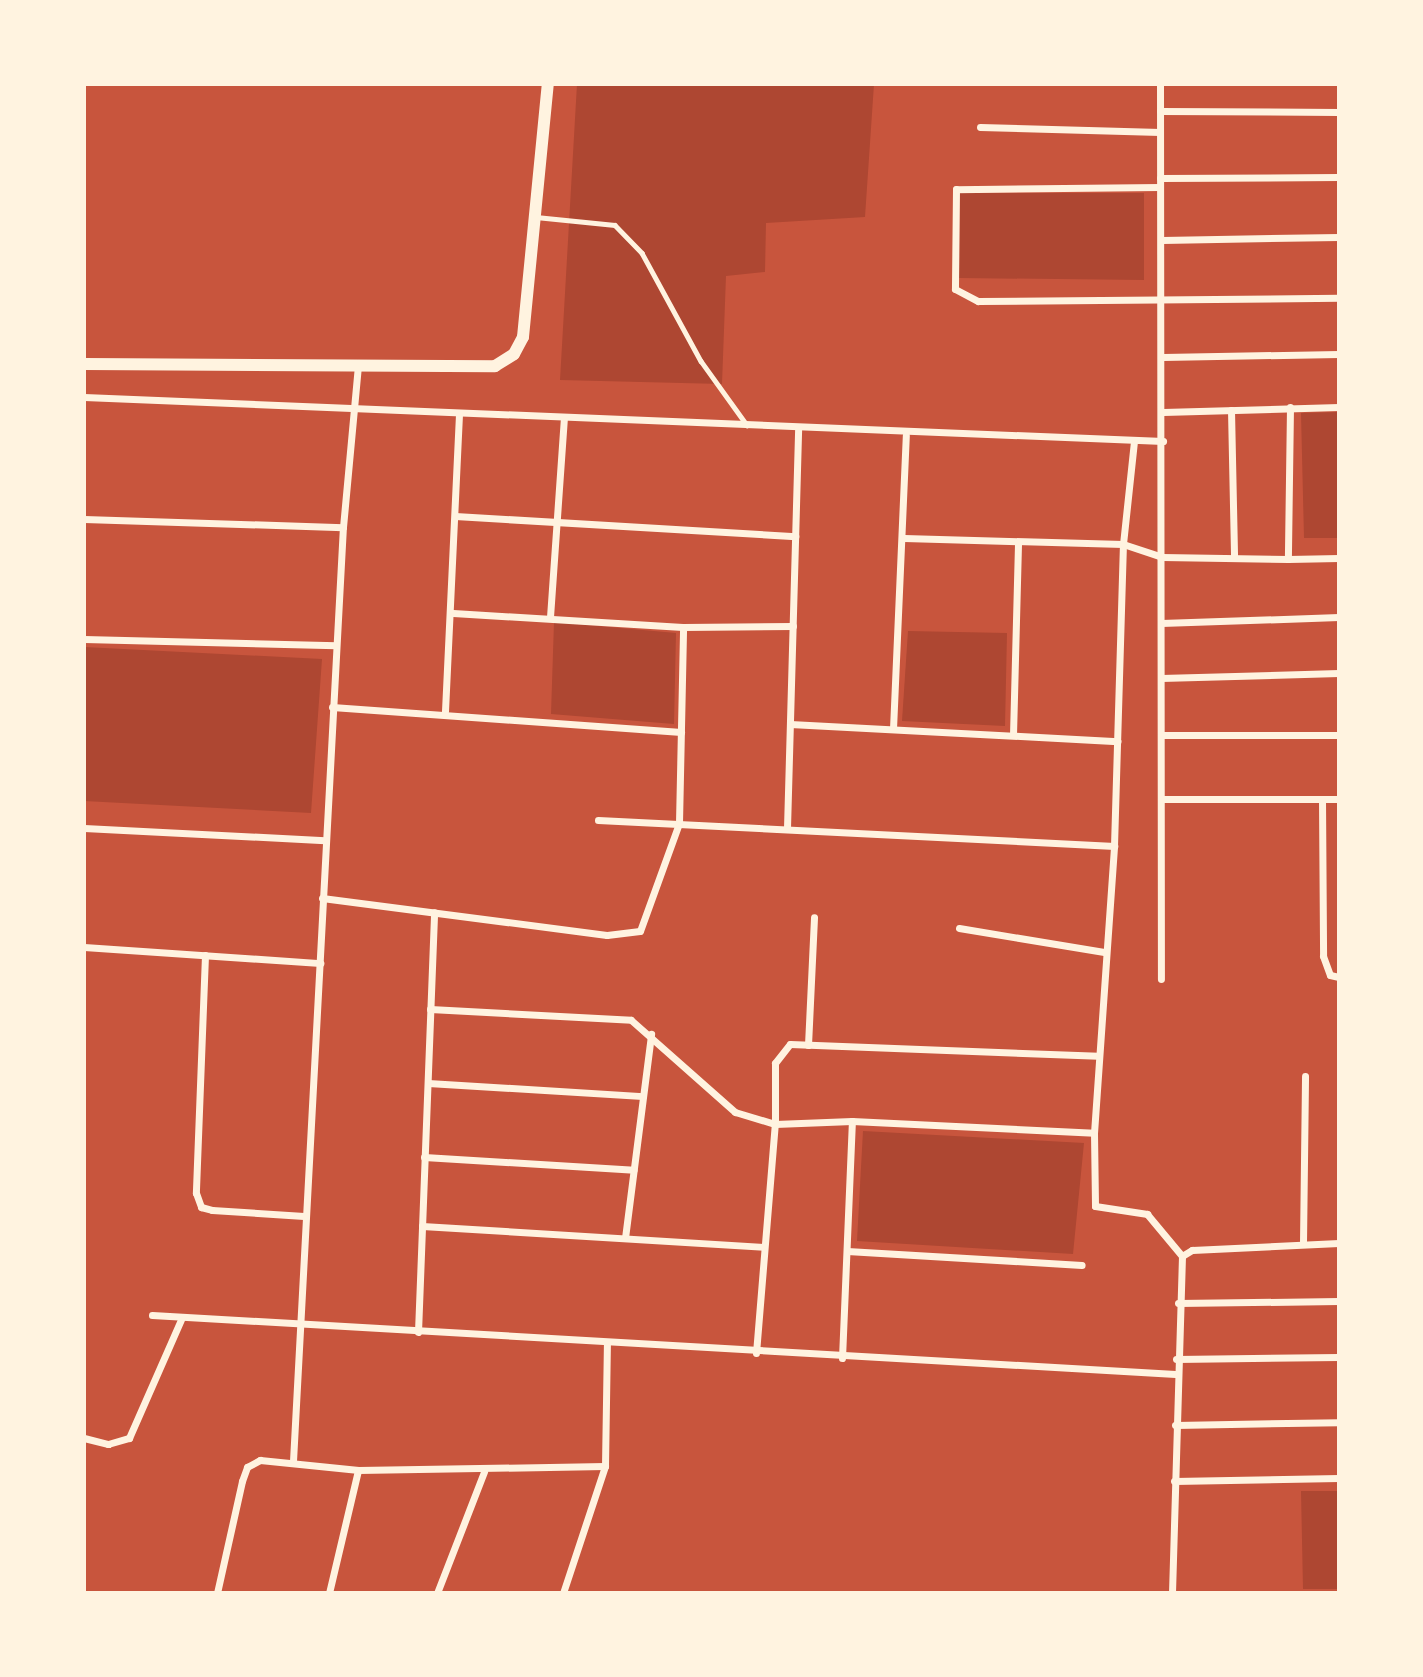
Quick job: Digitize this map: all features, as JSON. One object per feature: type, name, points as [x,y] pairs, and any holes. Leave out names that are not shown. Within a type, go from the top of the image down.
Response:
[{"type":"main road","points":[[84,364],[495,366],[514,354],[523,337],[548,84]]},
{"type":"street","points":[[1160,84],[1163,300],[1161,979]]},
{"type":"street","points":[[1160,111],[1339,112]]},
{"type":"street","points":[[980,127],[1160,132]]},
{"type":"street","points":[[1160,178],[1339,177]]},
{"type":"street","points":[[1160,187],[956,189],[952,280],[959,296],[978,301],[1339,298]]},
{"type":"street","points":[[1162,240],[1339,237]]},
{"type":"street","points":[[1163,357],[1339,354]]},
{"type":"street","points":[[293,1461],[298,1324],[342,527],[356,410],[358,365]]},
{"type":"street","points":[[84,397],[798,427],[906,435],[1163,441]]},
{"type":"street","points":[[1288,559],[1290,407]]},
{"type":"street","points":[[1163,412],[1339,407]]},
{"type":"street","points":[[1231,410],[1234,558]]},
{"type":"street","points":[[445,711],[453,613],[458,413]]},
{"type":"street","points":[[550,617],[564,418]]},
{"type":"street","points":[[787,828],[798,427]]},
{"type":"street","points":[[893,729],[904,538],[906,435]]},
{"type":"street","points":[[1134,441],[1123,544],[1114,846],[1099,1009],[1094,1133],[1095,1206],[1147,1214],[1182,1256],[1175,1374],[1172,1593]]},
{"type":"street","points":[[456,516],[795,537]]},
{"type":"street","points":[[84,519],[342,527]]},
{"type":"street","points":[[904,538],[1123,544],[1162,558],[1339,558]]},
{"type":"street","points":[[1013,735],[1018,543]]},
{"type":"street","points":[[453,613],[684,627],[793,626]]},
{"type":"street","points":[[1161,623],[1339,617]]},
{"type":"street","points":[[322,898],[607,935],[640,931],[678,823],[684,627]]},
{"type":"street","points":[[84,639],[336,645]]},
{"type":"street","points":[[1161,678],[1339,673]]},
{"type":"street","points":[[332,707],[445,711],[681,732]]},
{"type":"street","points":[[790,724],[1118,741]]},
{"type":"street","points":[[1161,735],[1339,734]]},
{"type":"street","points":[[1161,799],[1339,799]]},
{"type":"street","points":[[1322,799],[1323,956],[1331,975],[1339,977]]},
{"type":"street","points":[[598,820],[1114,846]]},
{"type":"street","points":[[84,828],[325,840]]},
{"type":"street","points":[[418,1332],[434,912]]},
{"type":"street","points":[[808,1045],[814,917]]},
{"type":"street","points":[[959,928],[1104,952]]},
{"type":"street","points":[[84,947],[320,963]]},
{"type":"street","points":[[205,955],[196,1193],[201,1207],[304,1216]]},
{"type":"street","points":[[430,1009],[616,1017],[651,1034],[735,1112],[775,1124],[852,1121],[1094,1133]]},
{"type":"street","points":[[625,1238],[651,1034]]},
{"type":"street","points":[[756,1353],[775,1124],[778,1052],[808,1045],[1098,1056]]},
{"type":"street","points":[[1303,1243],[1305,1076]]},
{"type":"street","points":[[428,1083],[643,1096]]},
{"type":"street","points":[[842,1358],[852,1121]]},
{"type":"street","points":[[424,1157],[634,1170]]},
{"type":"street","points":[[422,1226],[763,1247]]},
{"type":"street","points":[[1182,1256],[1192,1250],[1339,1243]]},
{"type":"street","points":[[847,1251],[1082,1265]]},
{"type":"street","points":[[1178,1303],[1339,1301]]},
{"type":"street","points":[[152,1315],[842,1358],[1175,1374]]},
{"type":"street","points":[[84,1438],[108,1444],[129,1438],[182,1317]]},
{"type":"street","points":[[564,1593],[605,1466],[607,1343]]},
{"type":"street","points":[[1176,1359],[1339,1357]]},
{"type":"street","points":[[1175,1424],[1339,1422]]},
{"type":"street","points":[[217,1593],[247,1467],[260,1460],[293,1461],[358,1471],[484,1472],[605,1466]]},
{"type":"street","points":[[329,1593],[358,1471]]},
{"type":"street","points":[[437,1593],[484,1472]]},
{"type":"street","points":[[1174,1481],[1339,1478]]},
{"type":"lane","points":[[535,217],[615,225],[642,253],[701,361],[747,425]]},
{"type":"shaded area","points":[[577,84],[874,84],[865,217],[766,223],[765,272],[726,276],[722,384],[560,380]]},
{"type":"shaded area","points":[[960,193],[1144,193],[1144,280],[959,278]]},
{"type":"shaded area","points":[[1339,412],[1339,538],[1304,538],[1301,413]]},
{"type":"shaded area","points":[[554,622],[676,633],[674,724],[551,714]]},
{"type":"shaded area","points":[[908,631],[1007,633],[1005,726],[902,721]]},
{"type":"shaded area","points":[[84,647],[322,659],[311,813],[84,801]]},
{"type":"shaded area","points":[[863,1131],[1084,1143],[1073,1254],[857,1241]]},
{"type":"shaded area","points":[[1301,1491],[1339,1491],[1339,1589],[1303,1589]]}]
